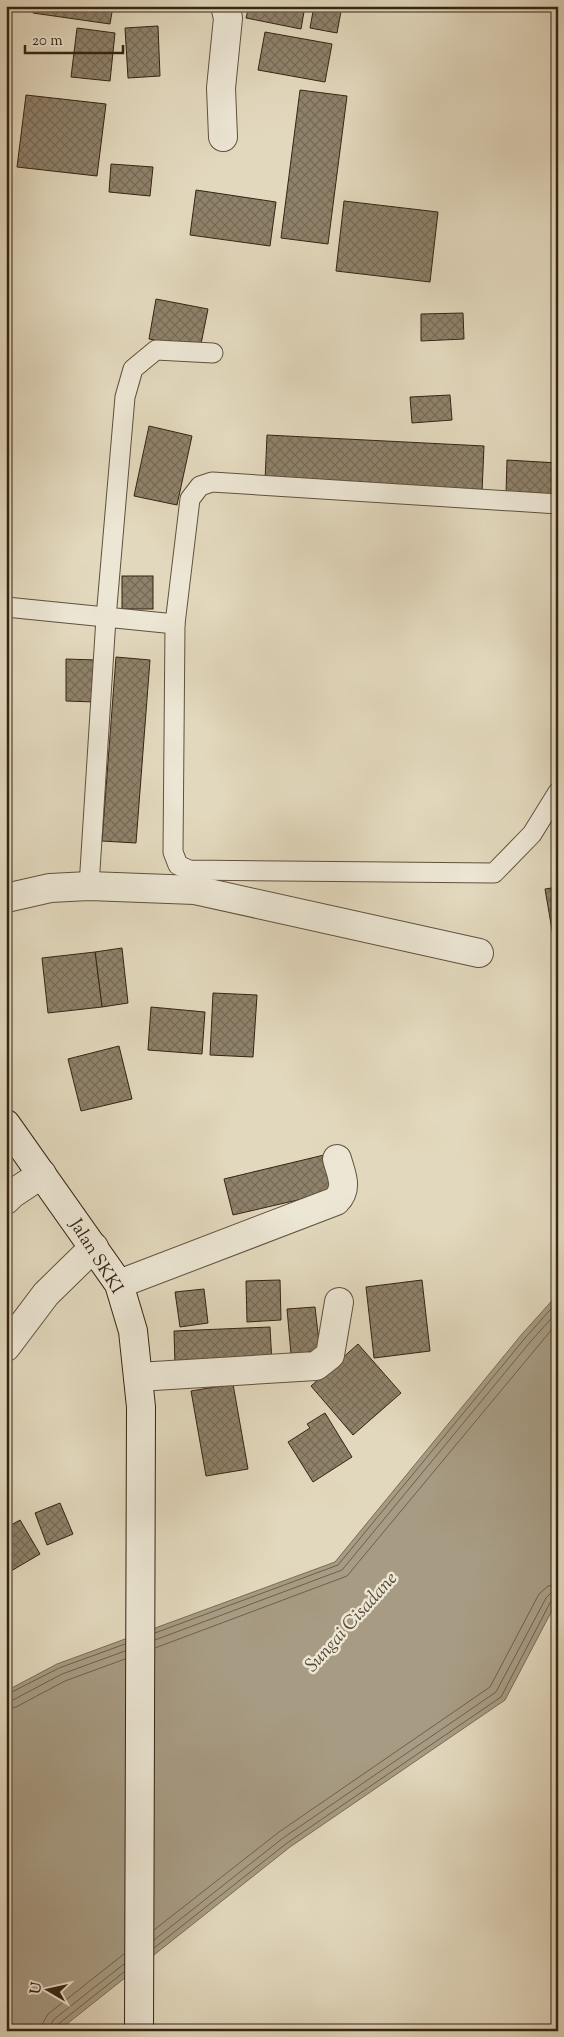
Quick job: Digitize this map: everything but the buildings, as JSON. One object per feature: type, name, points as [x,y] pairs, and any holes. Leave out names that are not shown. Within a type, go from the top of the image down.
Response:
[{"type":"street","points":[[223,137],[221,88],[228,18],[225,6]]},
{"type":"street","points":[[6,898],[50,888],[89,886],[195,890],[479,953]]},
{"type":"street","name":"Jalan SKKI","points":[[6,1124],[94,1246],[119,1284],[133,1331],[141,1407],[139,2031]]},
{"type":"street","points":[[119,1284],[336,1201],[342,1196],[345,1187],[337,1159]]},
{"type":"street","points":[[6,1200],[42,1174]]},
{"type":"street","points":[[6,1347],[46,1294],[94,1246]]},
{"type":"street","points":[[138,1377],[316,1366],[330,1355],[339,1302]]},
{"type":"lane","points":[[89,886],[106,618],[125,396],[133,369],[156,350],[213,353]]},
{"type":"lane","points":[[558,504],[212,482],[200,486],[190,499],[175,624],[173,852],[178,865],[189,870],[494,873],[532,834],[558,792]]},
{"type":"lane","points":[[6,607],[175,624]]},
{"type":"water","name":"Sungai Cisadane","points":[[558,1294],[558,1599],[505,1700],[290,1847],[58,2031],[6,2031],[6,1691],[57,1664],[335,1562],[522,1334]]}]
